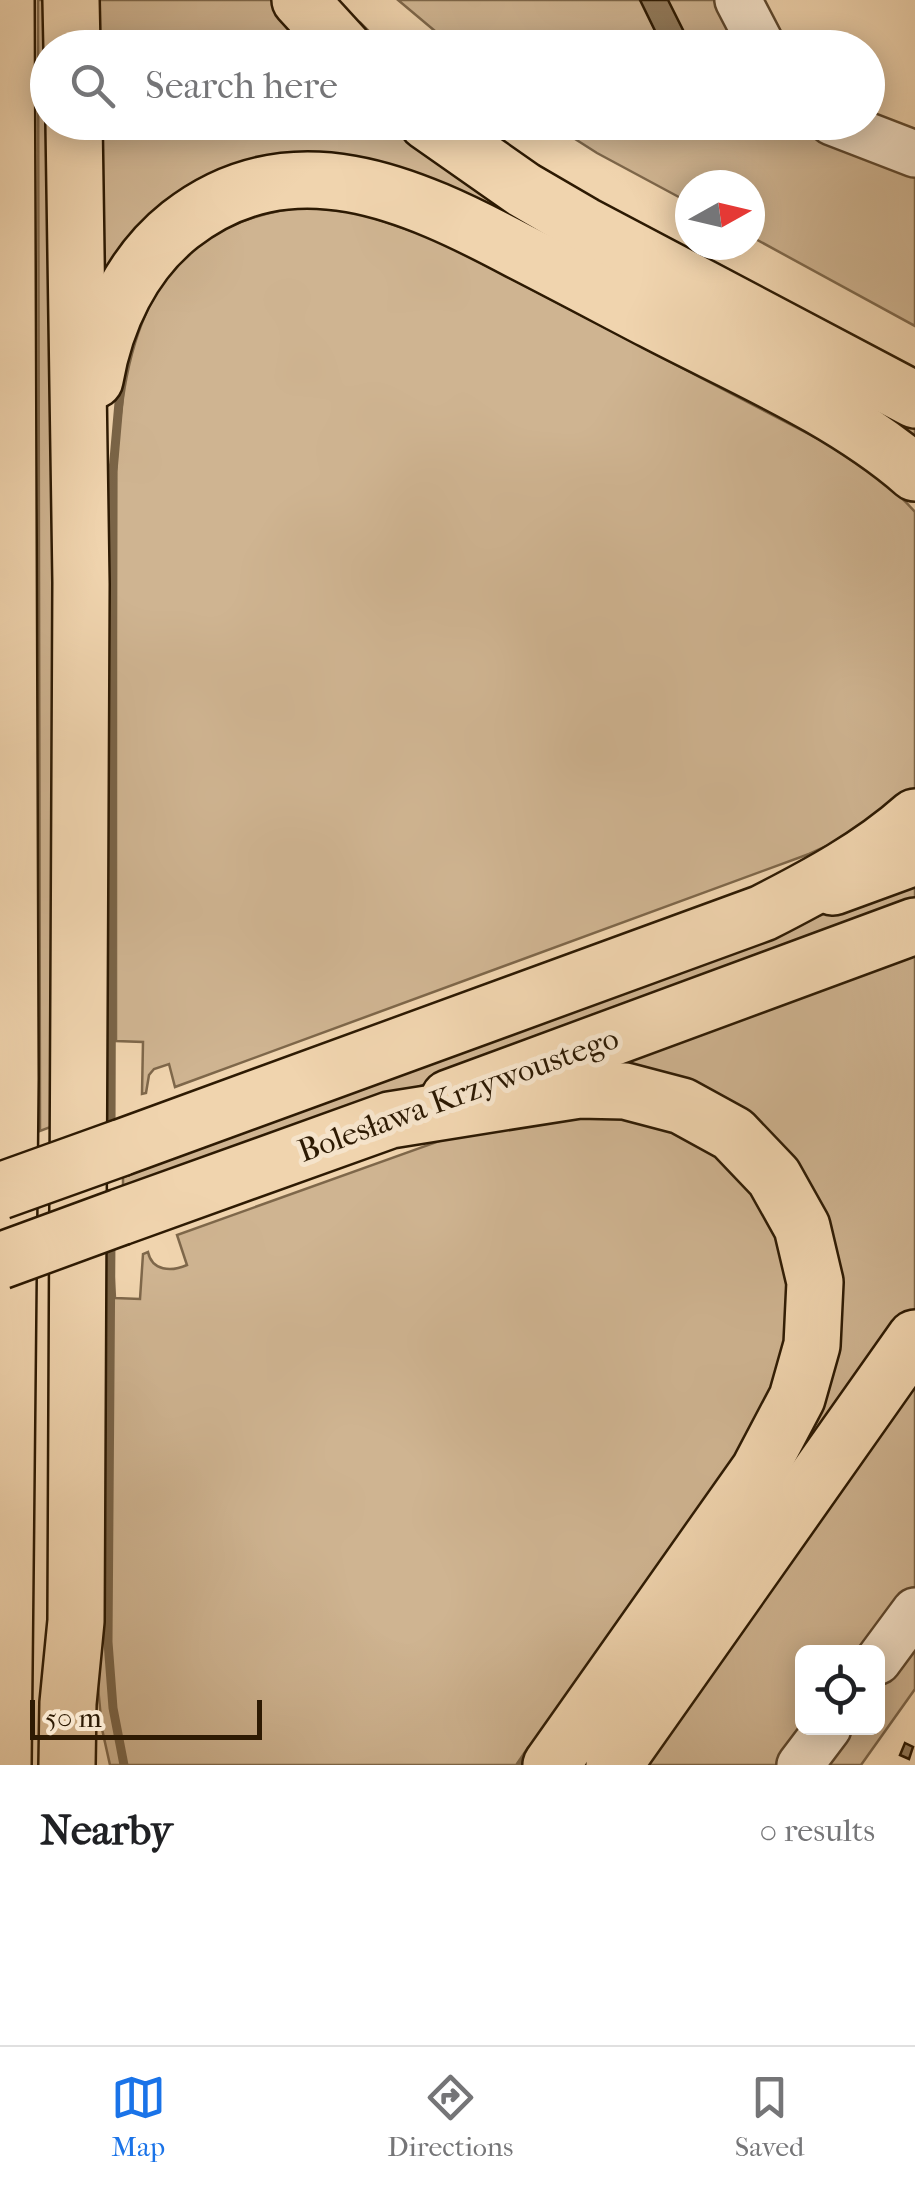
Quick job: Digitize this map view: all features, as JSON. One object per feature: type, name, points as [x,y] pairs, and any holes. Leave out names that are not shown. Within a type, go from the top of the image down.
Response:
[{"type":"main road","points":[[2,1765],[10,1079],[6,0]]},
{"type":"main road","points":[[72,0],[72,30]]},
{"type":"main road","points":[[300,0],[328,30]]},
{"type":"main road","points":[[67,1765],[76,1621],[81,582],[74,140]]},
{"type":"main road","points":[[452,140],[584,226],[915,400]]},
{"type":"main road","points":[[81,582],[93,396],[104,343],[116,310],[150,254],[191,216],[232,194],[279,182],[324,180],[365,185],[446,214],[840,420],[915,472]]},
{"type":"main road","points":[[763,913],[879,846],[915,817]]},
{"type":"main road","name":"Bolesława Krzywoustego","points":[[0,1192],[915,858]]},
{"type":"main road","name":"Bolesława Krzywoustego","points":[[0,1261],[915,926]]},
{"type":"main road","points":[[390,1120],[579,1090],[625,1091],[668,1100],[708,1118],[752,1152],[792,1204],[809,1249],[816,1292],[814,1334],[804,1378],[786,1422],[759,1470],[551,1765]]},
{"type":"main road","points":[[614,1765],[915,1338]]},
{"type":"main road","points":[[76,1621],[97,1765]]},
{"type":"lane","points":[[738,0],[754,30]]},
{"type":"lane","points":[[879,140],[915,154]]},
{"type":"lane","points":[[885,1652],[915,1611]]},
{"type":"lane","points":[[800,1765],[823,1735]]},
{"type":"shaded area","points":[[38,0],[60,0],[52,30],[38,30]]},
{"type":"shaded area","points":[[86,0],[283,0],[310,30],[87,30]]},
{"type":"shaded area","points":[[398,0],[729,0],[744,30],[434,30]]},
{"type":"shaded area","points":[[38,140],[48,140],[64,1122],[40,1131]]},
{"type":"shaded area","points":[[88,140],[436,140],[915,415],[915,450],[348,164],[101,293]]},
{"type":"shaded area","points":[[577,140],[858,140],[915,163],[915,326],[765,244],[765,170],[675,170],[675,195]]},
{"type":"shaded area","points":[[305,207],[359,213],[435,239],[826,443],[895,492],[915,512],[915,791],[851,835],[809,854],[175,1087],[169,1064],[154,1069],[146,1093],[142,1094],[143,1042],[116,1041],[116,472],[127,376],[138,334],[155,296],[179,263],[211,237],[253,218]]},
{"type":"shaded area","points":[[915,881],[915,906],[123,1194],[123,1169]]},
{"type":"shaded area","points":[[915,955],[915,1317],[599,1765],[573,1765],[699,1586],[827,1248],[623,1063]]},
{"type":"shaded area","points":[[622,1104],[713,1136],[792,1242],[788,1383],[534,1765],[110,1765],[96,1666],[97,1270],[113,1264],[115,1298],[140,1299],[143,1254],[148,1252],[154,1263],[163,1268],[187,1265],[177,1235],[515,1114]]},
{"type":"shaded area","points":[[915,1363],[915,1596],[878,1645],[795,1645],[795,1735],[800,1735],[789,1765],[632,1765]]},
{"type":"shaded area","points":[[915,1617],[915,1689],[885,1731],[885,1658]]},
{"type":"shaded area","points":[[828,1735],[882,1735],[861,1765],[805,1765]]},
{"type":"building","points":[[640,0],[668,0],[683,30],[655,30]]},
{"type":"building","points":[[905,1743],[913,1747],[909,1759],[900,1755]]},
{"type":"waterway","points":[[358,25],[363,30]]},
{"type":"waterway","points":[[111,1134],[113,471],[121,380]]},
{"type":"waterway","points":[[111,1239],[108,1642],[113,1708],[124,1765]]},
{"type":"waterway","points":[[520,1765],[531,1749]]}]
